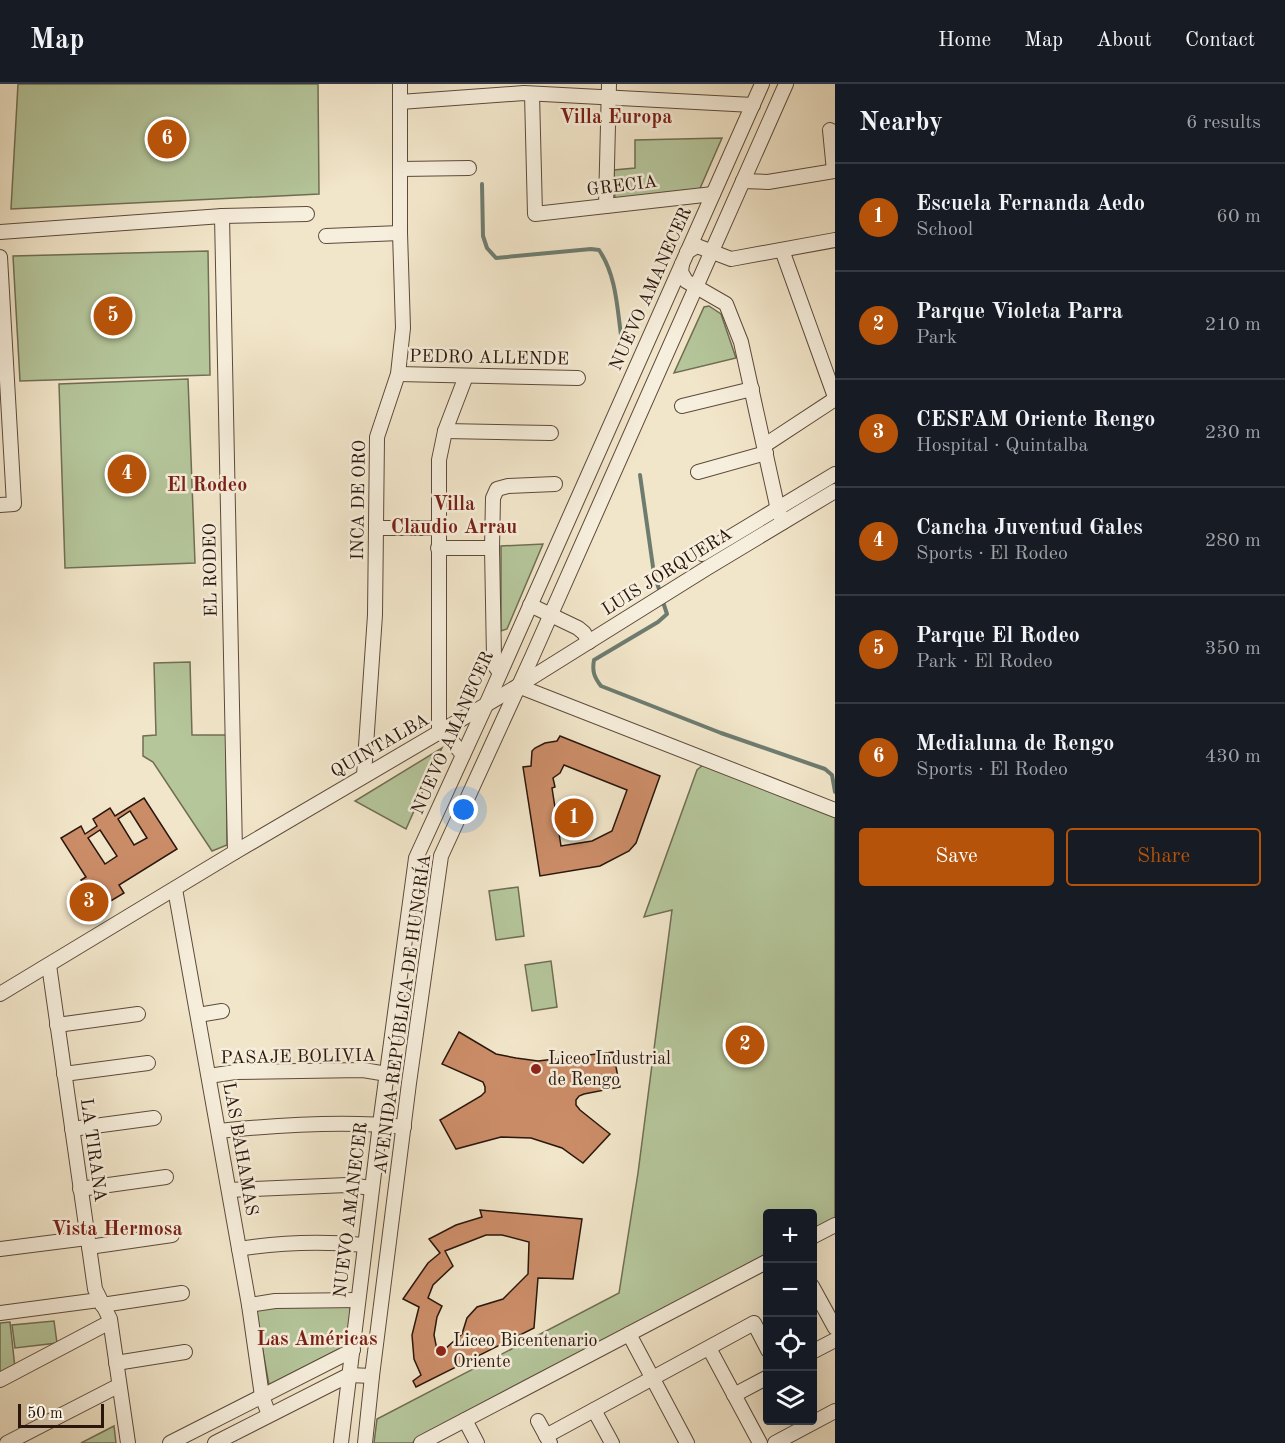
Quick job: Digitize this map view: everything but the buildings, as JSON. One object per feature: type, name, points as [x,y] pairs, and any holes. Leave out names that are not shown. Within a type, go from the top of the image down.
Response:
[{"type":"street","name":"INCA DE ORO","points":[[364,775],[375,615],[377,437],[398,374],[403,328],[400,234],[400,84]]},
{"type":"street","name":"NUEVO AMANECER","points":[[341,1443],[380,1124],[416,858],[762,84]]},
{"type":"street","name":"AVENIDA REPÚBLICA DE HUNGRÍA","points":[[365,1443],[427,948],[441,856],[786,84]]},
{"type":"street","points":[[400,102],[609,91],[753,105]]},
{"type":"street","points":[[606,206],[609,91]]},
{"type":"street","name":"GRECIA","points":[[532,94],[535,214],[713,194]]},
{"type":"street","points":[[743,181],[768,182],[834,171],[830,130]]},
{"type":"street","points":[[401,169],[469,168]]},
{"type":"street","points":[[0,232],[222,216],[307,214]]},
{"type":"street","name":"EL RODEO","points":[[222,216],[235,852]]},
{"type":"street","points":[[326,236],[400,234]]},
{"type":"street","points":[[781,516],[741,342],[726,304],[696,287],[683,277],[681,272],[685,258],[697,246],[731,259],[835,240]]},
{"type":"street","points":[[698,472],[766,449],[835,398],[782,250]]},
{"type":"street","points":[[0,257],[7,505]]},
{"type":"street","name":"PEDRO ALLENDE","points":[[398,374],[578,378]]},
{"type":"street","points":[[463,755],[446,734],[440,732],[438,548],[439,460],[445,431],[466,376]]},
{"type":"street","points":[[682,406],[752,389]]},
{"type":"street","points":[[445,431],[551,433]]},
{"type":"street","points":[[702,554],[781,516],[835,474]]},
{"type":"street","points":[[500,674],[495,666],[494,657],[493,498],[497,489],[508,486],[555,484]]},
{"type":"street","name":"LUIS JORQUERA","points":[[518,686],[661,597],[781,516],[835,491]]},
{"type":"street","points":[[376,528],[439,528]]},
{"type":"street","points":[[438,548],[492,548]]},
{"type":"street","points":[[530,605],[578,628],[589,642]]},
{"type":"street","points":[[518,686],[835,810]]},
{"type":"street","name":"QUINTALBA","points":[[0,994],[364,775],[518,686]]},
{"type":"street","name":"LAS BAHAMAS","points":[[175,889],[249,1305],[262,1396],[269,1415]]},
{"type":"street","points":[[405,947],[427,948]]},
{"type":"street","name":"LA TIRANA","points":[[49,965],[95,1289],[110,1322],[128,1443]]},
{"type":"street","points":[[198,1015],[222,1011]]},
{"type":"street","points":[[57,1024],[138,1014]]},
{"type":"street","points":[[64,1074],[148,1063]]},
{"type":"street","name":"PASAJE BOLIVIA","points":[[209,1076],[235,1072],[363,1070],[387,1074]]},
{"type":"street","points":[[72,1129],[154,1118]]},
{"type":"street","points":[[219,1131],[344,1124],[404,1127]]},
{"type":"street","points":[[80,1189],[166,1177]]},
{"type":"street","points":[[229,1190],[347,1185],[372,1188]]},
{"type":"street","points":[[817,1235],[835,1225]]},
{"type":"street","points":[[0,1249],[172,1235]]},
{"type":"street","points":[[239,1249],[262,1245],[333,1242],[365,1245]]},
{"type":"street","points":[[421,1443],[764,1263]]},
{"type":"street","points":[[0,1313],[182,1293]]},
{"type":"street","points":[[817,1294],[835,1328]]},
{"type":"street","points":[[249,1305],[275,1301],[358,1300]]},
{"type":"street","points":[[0,1380],[110,1322]]},
{"type":"street","points":[[538,1421],[548,1439],[594,1410],[754,1323],[763,1340]]},
{"type":"street","points":[[629,1334],[687,1443]]},
{"type":"street","points":[[817,1350],[835,1340]]},
{"type":"street","points":[[709,1348],[760,1443]]},
{"type":"street","points":[[170,1443],[352,1350]]},
{"type":"street","points":[[116,1363],[185,1352]]},
{"type":"street","points":[[220,1442],[349,1375],[372,1376]]},
{"type":"street","points":[[734,1395],[763,1380]]},
{"type":"street","points":[[7,1443],[114,1388],[120,1389]]},
{"type":"street","points":[[594,1410],[612,1443]]},
{"type":"street","points":[[775,1443],[835,1411]]},
{"type":"street","points":[[465,1420],[477,1443]]},
{"type":"green space","points":[[18,84],[318,84],[319,194],[11,209]]},
{"type":"green space","points":[[722,138],[698,193],[615,200],[614,170],[635,168],[635,140]]},
{"type":"green space","points":[[208,251],[210,375],[20,381],[13,256]]},
{"type":"green space","points":[[709,306],[721,314],[736,358],[674,373],[704,307]]},
{"type":"green space","points":[[188,379],[195,563],[65,568],[59,384]]},
{"type":"green space","points":[[543,544],[507,629],[501,631],[501,546]]},
{"type":"green space","points":[[190,662],[192,735],[226,735],[227,845],[212,851],[153,762],[143,756],[143,736],[156,735],[154,663]]},
{"type":"green space","points":[[442,748],[406,829],[355,801]]},
{"type":"green space","points":[[704,764],[835,813],[835,1219],[817,1229],[817,1209],[763,1209],[763,1257],[412,1443],[374,1443],[377,1419],[619,1293],[638,1173],[672,910],[644,917],[697,770]]},
{"type":"green space","points":[[518,887],[524,936],[496,940],[489,891]]},
{"type":"green space","points":[[551,961],[557,1007],[532,1011],[525,965]]},
{"type":"green space","points":[[350,1306],[349,1344],[269,1385],[255,1307]]},
{"type":"green space","points":[[54,1321],[57,1343],[15,1348],[12,1325]]},
{"type":"green space","points":[[10,1322],[15,1368],[0,1375],[0,1323]]},
{"type":"green space","points":[[114,1426],[116,1443],[81,1443]]},
{"type":"waterway","points":[[482,184],[483,236],[487,248],[496,258],[599,250],[612,280],[621,335]]},
{"type":"waterway","points":[[640,475],[654,574],[660,592]]},
{"type":"waterway","points":[[662,599],[667,614],[658,622],[594,660],[594,674],[601,686],[721,733],[825,769],[832,775],[835,792]]},
{"type":"place","name":"Medialuna de Rengo","points":[[167,139]]},
{"type":"place","name":"Parque El Rodeo","points":[[113,316]]},
{"type":"place","name":"Cancha Juventud Gales","points":[[127,474]]},
{"type":"place","name":"Escuela Fernanda Aedo","points":[[574,818]]},
{"type":"place","name":"CESFAM Oriente Rengo","points":[[89,902]]},
{"type":"place","name":"Parque Violeta Parra","points":[[745,1045]]},
{"type":"place","name":"Liceo Industrial de Rengo","points":[[536,1069]]},
{"type":"place","name":"Liceo Bicentenario Oriente","points":[[441,1351]]},
{"type":"district","name":"Villa Europa","points":[[616,118]]},
{"type":"district","name":"El Rodeo","points":[[207,486]]},
{"type":"district","name":"Villa Claudio Arrau","points":[[454,516]]},
{"type":"district","name":"Vista Hermosa","points":[[117,1230]]},
{"type":"district","name":"Las Américas","points":[[317,1340]]}]
